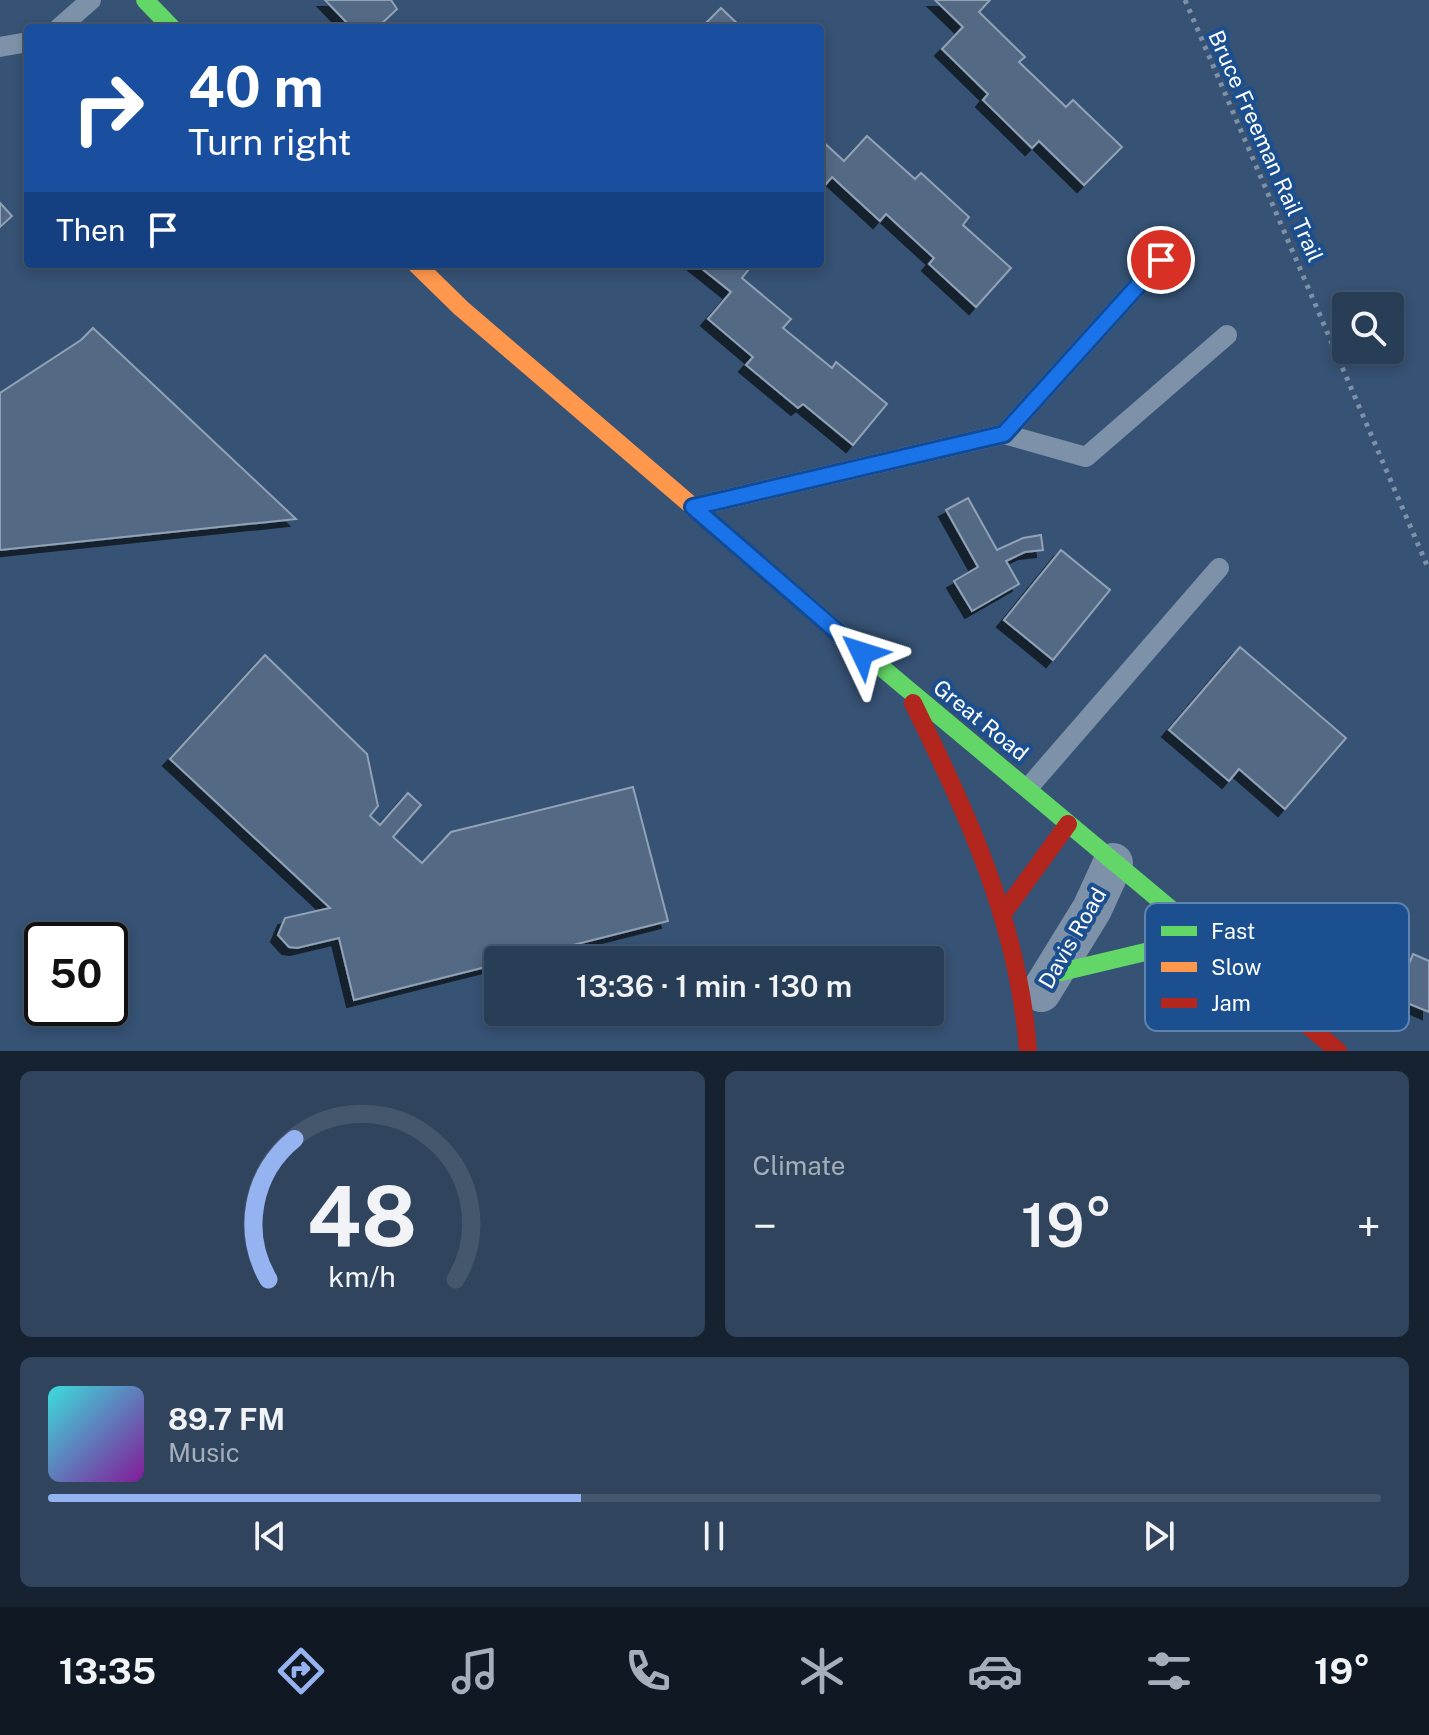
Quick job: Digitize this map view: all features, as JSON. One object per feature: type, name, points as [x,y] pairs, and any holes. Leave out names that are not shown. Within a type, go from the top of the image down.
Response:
[{"type":"main road","points":[[145,0],[168,24]]},
{"type":"main road","name":"Great Road","points":[[420,268],[461,308],[906,690],[1028,788],[1162,903]]},
{"type":"main road","name":"Davis Road","points":[[906,690],[952,782],[1004,912],[1028,1012],[1028,1051]]},
{"type":"main road","points":[[1004,912],[1068,824]]},
{"type":"main road","points":[[1053,974],[1145,952]]},
{"type":"main road","name":"Great Road","points":[[1314,1031],[1338,1051]]},
{"type":"street","name":"Davis Road","points":[[1028,1012],[1092,909],[1113,863]]},
{"type":"lane","points":[[64,24],[91,0]]},
{"type":"lane","points":[[0,47],[24,43]]},
{"type":"lane","points":[[1004,434],[1161,260]]},
{"type":"lane","points":[[693,507],[1004,434],[1086,457],[1227,335]]},
{"type":"lane","points":[[1028,788],[1219,568]]},
{"type":"path","name":"Bruce Freeman Rail Trail","points":[[1185,0],[1429,570]]},
{"type":"building","points":[[325,0],[391,0],[397,9],[381,24],[348,24]]},
{"type":"building","points":[[935,0],[990,0],[979,12],[1025,57],[1019,62],[1066,107],[1073,100],[1122,147],[1084,185],[1039,141],[1032,148],[983,100],[988,94],[942,49],[963,27]]},
{"type":"building","points":[[721,8],[738,24],[705,24]]},
{"type":"building","points":[[867,136],[915,179],[921,173],[969,217],[963,225],[1011,268],[976,307],[929,264],[934,258],[886,214],[880,221],[832,177],[824,186],[824,143],[844,161]]},
{"type":"building","points":[[0,203],[12,216],[0,227]]},
{"type":"building","points":[[701,268],[750,268],[742,278],[791,319],[783,328],[832,368],[836,362],[887,404],[853,445],[803,404],[798,408],[746,365],[753,357],[708,319],[731,292]]},
{"type":"building","points":[[93,328],[296,519],[0,550],[0,393],[81,340]]},
{"type":"building","points":[[968,498],[997,550],[1023,538],[1041,535],[1043,550],[1025,552],[1006,561],[1019,584],[972,611],[954,581],[978,567],[946,510]]},
{"type":"building","points":[[1061,550],[1110,590],[1053,660],[1004,620]]},
{"type":"building","points":[[1240,647],[1346,738],[1285,809],[1239,769],[1229,781],[1169,730]]},
{"type":"building","points":[[265,655],[367,754],[378,806],[370,816],[380,825],[408,793],[421,805],[393,837],[422,863],[451,832],[633,787],[668,921],[569,946],[484,946],[484,968],[354,1000],[339,938],[297,948],[289,947],[278,935],[285,918],[330,908],[170,759]]},
{"type":"building","points":[[1413,954],[1429,961],[1429,1012],[1409,1004],[1409,964]]},
{"type":"traffic: fast","points":[[145,0],[168,24]]},
{"type":"traffic: fast","points":[[838,631],[1163,903]]},
{"type":"traffic: fast","points":[[1053,974],[1145,952]]},
{"type":"traffic: slow","points":[[420,268],[461,308],[838,631]]},
{"type":"traffic: jam","points":[[913,703],[953,787],[988,872],[1014,959],[1028,1051]]},
{"type":"traffic: jam","points":[[1004,912],[1068,824]]},
{"type":"traffic: jam","points":[[1315,1031],[1338,1051]]},
{"type":"route","points":[[862,653],[693,507],[1004,434],[1161,260]]}]
